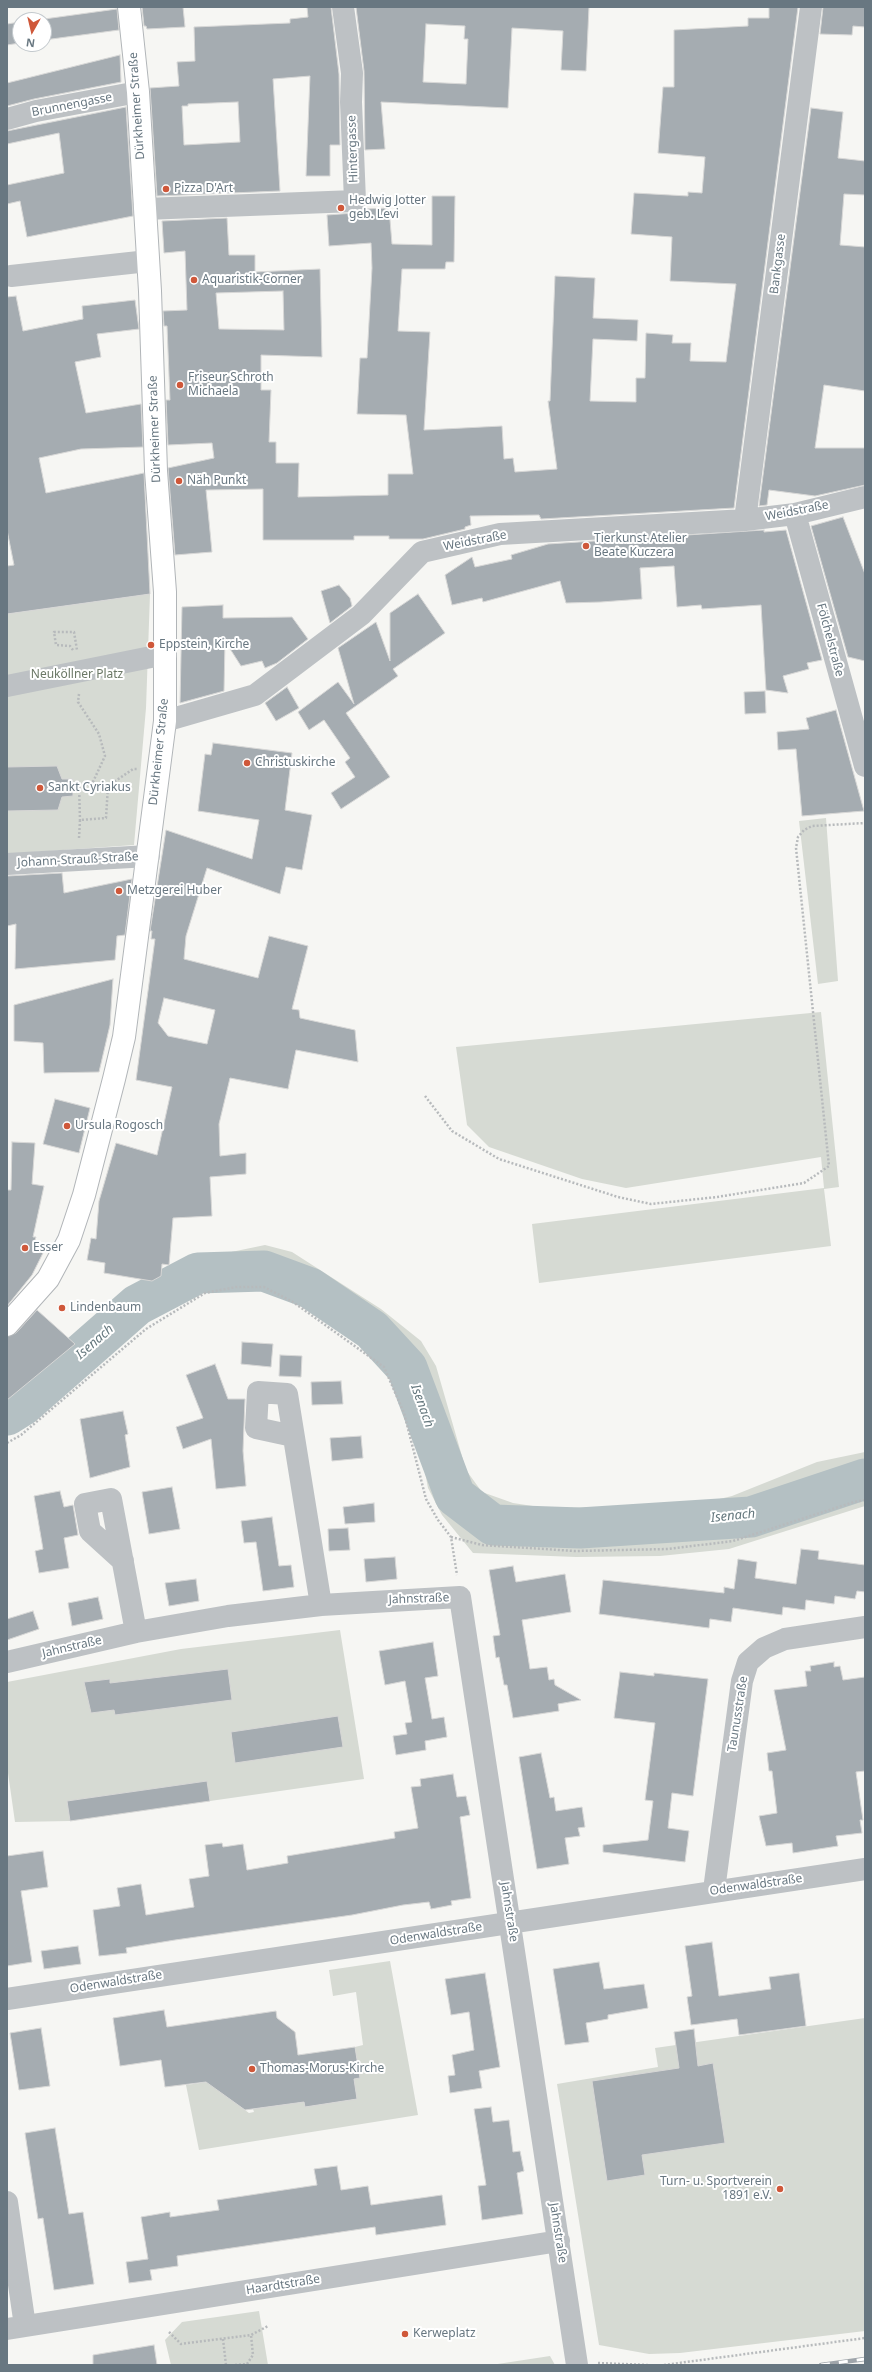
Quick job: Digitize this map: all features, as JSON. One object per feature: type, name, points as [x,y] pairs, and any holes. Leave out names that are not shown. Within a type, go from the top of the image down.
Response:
[{"type":"main road","name":"Dürkheimer Straße","points":[[7,1325],[48,1279],[69,1240],[84,1195],[124,1037],[149,856],[165,721],[165,592],[156,471],[148,261],[138,92],[129,7]]},
{"type":"street","name":"Hintergasse","points":[[144,209],[355,201],[351,102],[352,73],[343,7]]},
{"type":"street","name":"Bankgasse","points":[[745,520],[812,7]]},
{"type":"street","name":"Brunnengasse","points":[[7,119],[36,111],[138,92]]},
{"type":"street","points":[[11,276],[148,261]]},
{"type":"street","name":"Weidstraße","points":[[165,721],[255,695],[361,615],[422,552],[500,534],[745,520],[795,514],[865,497]]},
{"type":"street","name":"Fölchelstraße","points":[[795,514],[865,766]]},
{"type":"street","points":[[7,686],[80,662],[166,654]]},
{"type":"street","name":"Johann-Strauß-Straße","points":[[7,864],[149,856]]},
{"type":"street","points":[[293,1436],[321,1605]]},
{"type":"street","points":[[123,1561],[136,1632]]},
{"type":"street","name":"Jahnstraße","points":[[7,1662],[136,1632],[228,1616],[321,1605],[460,1598],[511,1923],[577,2364]]},
{"type":"street","name":"Taunusstraße","points":[[714,1890],[742,1682],[748,1662],[764,1648],[785,1639],[865,1627]]},
{"type":"street","name":"Odenwaldstraße","points":[[7,1999],[511,1923],[714,1890],[865,1869]]},
{"type":"street","points":[[7,2202],[16,2327]]},
{"type":"street","name":"Haardtstraße","points":[[16,2327],[559,2241]]},
{"type":"path","points":[[80,662],[70,646],[56,645],[54,632],[74,632],[80,662],[78,702],[99,734],[105,756],[92,784]]},
{"type":"path","points":[[79,835],[79,784],[108,786],[134,769]]},
{"type":"path","points":[[80,820],[106,818],[108,786]]},
{"type":"path","points":[[424,1096],[452,1131],[499,1160],[618,1197],[651,1204],[717,1197],[804,1183],[829,1166],[796,848],[798,838],[804,830],[812,826],[865,823]]},
{"type":"path","points":[[451,1536],[482,1545],[575,1551],[668,1549],[733,1541],[854,1502],[865,1500]]},
{"type":"path","points":[[169,2332],[181,2344],[251,2335],[268,2326]]},
{"type":"path","points":[[235,2365],[247,2364],[253,2355],[251,2335]]},
{"type":"path","points":[[664,2365],[865,2338]]},
{"type":"path","points":[[223,2339],[226,2365]]},
{"type":"path","points":[[577,2364],[648,2365]]},
{"type":"green space","name":"Neuköllner Platz","points":[[150,594],[146,708],[134,845],[7,854],[7,614]]},
{"type":"green space","points":[[826,818],[838,981],[818,984],[799,821]]},
{"type":"green space","points":[[821,1012],[839,1187],[824,1189],[831,1246],[539,1283],[532,1224],[824,1188],[821,1157],[626,1188],[582,1179],[489,1147],[467,1125],[456,1047]]},
{"type":"green space","points":[[265,1245],[292,1252],[381,1309],[421,1341],[436,1366],[466,1470],[482,1492],[513,1503],[546,1508],[690,1506],[732,1496],[817,1462],[865,1452],[865,1506],[729,1549],[660,1556],[576,1557],[473,1553],[442,1515],[428,1488],[419,1441],[396,1367],[354,1333],[289,1290],[249,1275],[196,1284],[108,1344],[56,1392],[7,1429],[7,1406],[39,1374],[145,1285],[207,1257]]},
{"type":"green space","points":[[340,1630],[364,1779],[70,1821],[15,1822],[7,1766],[7,1682],[181,1649]]},
{"type":"green space","points":[[390,1961],[418,2115],[199,2150],[186,2085],[207,2082],[249,2113],[254,2112],[253,2109],[304,2102],[305,2107],[357,2099],[354,2079],[360,2077],[355,2047],[363,2045],[356,1992],[333,1996],[329,1970]]},
{"type":"green space","name":"Turn- u. Sportverein 1891 e.V.","points":[[865,2018],[865,2331],[680,2353],[649,2354],[599,2345],[557,2084],[658,2067],[655,2048]]},
{"type":"green space","points":[[259,2311],[268,2365],[171,2365],[165,2340],[182,2322]]},
{"type":"green space","points":[[550,2356],[555,2365],[491,2365]]},
{"type":"building","points":[[142,7],[183,7],[185,27],[147,29],[146,26],[144,26]]},
{"type":"building","points":[[307,7],[331,7],[339,74],[340,145],[330,145],[330,176],[306,176],[310,76],[273,79],[280,191],[157,196],[150,88],[179,86],[177,62],[195,61],[194,27],[290,23],[290,19],[308,17]],"holes":[[[238,102],[240,142],[184,145],[182,106],[188,106],[188,104]]]},
{"type":"building","points":[[356,7],[589,7],[586,71],[561,70],[563,31],[512,28],[508,108],[381,102],[385,149],[365,150],[364,71]],"holes":[[[426,24],[465,26],[464,39],[468,39],[466,84],[423,82]]]},
{"type":"building","points":[[769,7],[798,7],[734,508],[541,519],[539,515],[470,516],[471,525],[465,527],[465,529],[423,539],[389,539],[389,536],[354,536],[354,540],[263,540],[263,489],[206,490],[212,552],[175,555],[168,468],[214,458],[212,443],[168,445],[166,400],[170,400],[167,326],[164,326],[163,311],[187,310],[185,251],[164,253],[162,221],[227,218],[229,255],[255,255],[255,272],[320,269],[322,357],[261,355],[261,390],[271,390],[269,442],[276,442],[276,463],[299,463],[298,497],[388,495],[388,474],[413,474],[406,415],[357,414],[360,358],[367,358],[372,268],[371,243],[329,246],[327,215],[355,213],[364,209],[389,208],[392,244],[432,245],[432,196],[455,196],[454,262],[446,262],[445,269],[402,269],[398,331],[430,332],[424,430],[502,426],[504,459],[513,458],[515,472],[557,469],[548,401],[550,401],[555,276],[595,278],[593,318],[638,320],[637,341],[593,339],[590,401],[636,402],[636,378],[645,378],[646,333],[673,335],[672,343],[691,343],[690,361],[726,362],[736,284],[670,281],[672,237],[631,234],[634,193],[688,196],[688,192],[702,193],[705,157],[658,153],[663,87],[674,87],[674,30],[748,26],[748,18],[769,18]],"holes":[[[283,291],[284,330],[219,329],[216,293]]]},
{"type":"building","points":[[823,7],[865,7],[865,27],[853,26],[852,35],[820,34]]},
{"type":"building","points":[[117,9],[119,30],[52,39],[52,18]]},
{"type":"building","points":[[12,23],[12,44],[7,45],[7,24]]},
{"type":"building","points":[[120,55],[121,82],[34,99],[7,106],[7,83]]},
{"type":"building","points":[[126,107],[133,216],[27,237],[20,201],[7,204],[7,185],[64,173],[59,133],[7,144],[7,131]]},
{"type":"building","points":[[811,108],[843,112],[838,158],[865,161],[865,195],[844,194],[840,245],[865,247],[865,391],[824,385],[815,448],[865,448],[865,485],[815,496],[769,490],[767,505],[759,506]]},
{"type":"building","points":[[16,296],[23,331],[83,319],[82,306],[135,300],[139,329],[97,334],[101,357],[75,362],[86,413],[141,404],[143,447],[81,449],[39,458],[46,493],[144,473],[150,594],[7,614],[7,566],[14,565],[7,530],[7,297]]},
{"type":"building","points":[[843,517],[865,574],[865,661],[848,657],[811,526]]},
{"type":"building","points":[[764,530],[764,532],[786,530],[822,660],[807,663],[809,669],[783,676],[788,693],[766,690],[761,605],[702,609],[701,605],[677,607],[674,566],[640,568],[642,599],[601,602],[566,603],[560,581],[483,602],[482,598],[452,605],[445,575],[472,557],[475,567],[512,559],[511,555],[548,544]]},
{"type":"building","points":[[339,585],[350,598],[352,606],[330,623],[321,591]]},
{"type":"building","points":[[418,594],[445,633],[393,669],[398,676],[346,713],[390,777],[341,809],[331,793],[355,777],[345,762],[350,758],[324,720],[309,730],[298,712],[338,682],[354,704],[338,648],[376,622],[390,661],[390,613]]},
{"type":"building","points":[[223,605],[223,618],[292,617],[308,639],[277,663],[265,668],[262,661],[241,666],[225,641],[224,691],[180,703],[182,607]]},
{"type":"building","points":[[287,687],[299,708],[276,721],[265,703]]},
{"type":"building","points":[[765,691],[766,713],[745,714],[744,692]]},
{"type":"building","points":[[836,710],[864,811],[802,816],[796,749],[778,750],[777,732],[809,729],[806,718]]},
{"type":"building","points":[[213,743],[292,753],[285,810],[312,815],[302,870],[286,867],[280,894],[207,868],[186,936],[184,959],[258,978],[269,936],[308,946],[292,1009],[299,1010],[300,1018],[355,1030],[358,1062],[296,1050],[288,1089],[230,1078],[219,1124],[220,1156],[246,1153],[246,1174],[210,1177],[212,1216],[173,1218],[169,1265],[162,1264],[161,1276],[152,1281],[104,1273],[105,1263],[87,1260],[91,1238],[96,1239],[99,1201],[116,1143],[157,1155],[172,1087],[136,1080],[155,939],[151,939],[152,931],[150,931],[166,830],[252,859],[259,820],[198,811],[205,754],[211,755]],"holes":[[[164,998],[215,1010],[207,1044],[168,1036],[158,1023]]]},
{"type":"building","name":"Sankt Cyriakus","points":[[57,766],[62,779],[73,779],[73,796],[62,797],[58,810],[7,811],[7,767]]},
{"type":"building","points":[[62,873],[64,893],[132,879],[125,935],[117,936],[115,960],[15,969],[16,924],[7,926],[7,876]]},
{"type":"building","points":[[113,979],[110,1025],[99,1072],[44,1073],[43,1043],[14,1041],[14,1005]]},
{"type":"building","name":"Ursula Rogosch","points":[[55,1099],[90,1108],[79,1153],[43,1144]]},
{"type":"building","points":[[12,1142],[35,1143],[32,1184],[44,1186],[33,1237],[36,1237],[33,1246],[45,1249],[32,1275],[7,1306],[7,1190],[11,1190]]},
{"type":"building","points":[[37,1310],[75,1344],[7,1400],[7,1337],[16,1333]]},
{"type":"building","points":[[242,1342],[273,1344],[271,1367],[241,1364]]},
{"type":"building","points":[[280,1355],[302,1356],[301,1377],[279,1376]]},
{"type":"building","points":[[215,1364],[228,1399],[245,1399],[243,1451],[246,1486],[216,1489],[211,1439],[183,1449],[176,1427],[203,1418],[186,1375]]},
{"type":"building","points":[[341,1381],[343,1404],[312,1405],[311,1382]]},
{"type":"building","points":[[123,1411],[128,1434],[125,1435],[130,1467],[90,1478],[80,1419]]},
{"type":"building","points":[[361,1436],[363,1458],[332,1461],[330,1438]]},
{"type":"building","points":[[172,1487],[180,1529],[149,1534],[142,1492]]},
{"type":"building","points":[[60,1491],[64,1507],[73,1505],[78,1535],[64,1538],[69,1568],[39,1573],[35,1551],[43,1549],[34,1496]]},
{"type":"building","points":[[374,1503],[375,1522],[345,1524],[343,1507]]},
{"type":"building","points":[[272,1517],[279,1566],[291,1565],[294,1587],[263,1591],[256,1542],[244,1543],[241,1521]]},
{"type":"building","points":[[348,1528],[350,1550],[329,1551],[328,1529]]},
{"type":"building","points":[[801,1549],[819,1551],[818,1559],[865,1565],[865,1592],[857,1591],[855,1599],[835,1596],[834,1604],[806,1600],[805,1610],[783,1607],[782,1615],[733,1608],[731,1622],[710,1619],[709,1628],[599,1614],[603,1580],[724,1593],[724,1587],[734,1589],[738,1559],[757,1562],[755,1578],[796,1584]]},
{"type":"building","points":[[395,1557],[397,1579],[366,1582],[364,1559]]},
{"type":"building","points":[[513,1566],[516,1582],[565,1574],[571,1612],[522,1620],[530,1669],[547,1667],[549,1680],[554,1679],[555,1685],[581,1700],[558,1704],[559,1711],[513,1718],[507,1685],[504,1685],[499,1657],[496,1658],[493,1636],[500,1635],[489,1570]]},
{"type":"building","points":[[196,1579],[199,1601],[169,1606],[165,1583]]},
{"type":"building","points":[[98,1597],[103,1619],[72,1626],[68,1603]]},
{"type":"building","points":[[33,1611],[39,1629],[7,1640],[7,1619]]},
{"type":"building","points":[[433,1642],[438,1676],[425,1678],[432,1719],[444,1717],[447,1737],[425,1741],[426,1750],[396,1755],[393,1736],[407,1734],[405,1723],[412,1722],[405,1681],[385,1685],[379,1651]]},
{"type":"building","points":[[834,1662],[834,1667],[840,1666],[843,1680],[865,1677],[865,1771],[856,1772],[863,1820],[860,1820],[862,1833],[836,1836],[838,1846],[793,1853],[792,1843],[766,1846],[759,1816],[777,1813],[772,1771],[769,1771],[767,1753],[786,1750],[774,1690],[807,1686],[805,1671],[811,1671],[810,1666]]},
{"type":"building","points":[[228,1669],[232,1700],[115,1715],[114,1710],[91,1713],[84,1682],[110,1679],[110,1683]]},
{"type":"building","points":[[620,1672],[654,1676],[654,1673],[708,1679],[693,1796],[672,1793],[668,1828],[689,1831],[685,1862],[603,1852],[603,1845],[648,1840],[653,1801],[645,1800],[655,1723],[614,1718]]},
{"type":"building","points":[[338,1716],[343,1747],[235,1763],[231,1732]]},
{"type":"building","points":[[541,1753],[550,1798],[554,1797],[556,1811],[582,1807],[585,1827],[578,1828],[580,1836],[565,1838],[569,1864],[537,1869],[519,1757]]},
{"type":"building","points":[[453,1774],[457,1797],[466,1796],[470,1815],[460,1817],[471,1898],[451,1901],[452,1905],[431,1909],[429,1902],[403,1905],[352,1915],[126,1948],[127,1953],[99,1956],[93,1910],[120,1906],[117,1888],[141,1884],[146,1915],[194,1907],[189,1879],[209,1876],[205,1845],[222,1843],[223,1847],[243,1844],[247,1870],[288,1863],[287,1856],[395,1838],[394,1832],[418,1828],[411,1787],[421,1786],[420,1779]]},
{"type":"building","points":[[207,1781],[210,1801],[70,1821],[67,1801]]},
{"type":"building","points":[[43,1851],[48,1887],[21,1891],[32,1962],[7,1966],[7,1856]]},
{"type":"building","points":[[712,1942],[719,1996],[771,1989],[769,1977],[799,1973],[806,2026],[739,2035],[737,2019],[691,2025],[687,1997],[692,1996],[685,1946]]},
{"type":"building","points":[[78,1946],[81,1964],[44,1969],[41,1951]]},
{"type":"building","points":[[599,1962],[604,1989],[644,1984],[648,2008],[608,2015],[608,2019],[586,2023],[589,2042],[565,2045],[553,1969]]},
{"type":"building","points":[[485,1973],[500,2067],[479,2071],[482,2088],[450,2093],[448,2076],[455,2075],[452,2055],[474,2050],[469,2012],[451,2015],[445,1979]]},
{"type":"building","points":[[164,2010],[167,2027],[276,2011],[277,2018],[295,2032],[298,2055],[355,2047],[360,2078],[354,2079],[357,2099],[305,2107],[304,2102],[245,2110],[206,2082],[165,2087],[161,2060],[120,2066],[113,2018]]},
{"type":"building","points":[[41,2028],[50,2086],[19,2090],[10,2033]]},
{"type":"building","name":"Turn- u. Sportverein 1891 e.V.","points":[[694,2029],[698,2066],[713,2063],[725,2143],[642,2155],[645,2175],[607,2181],[592,2081],[679,2068],[674,2032]]},
{"type":"building","points":[[491,2107],[493,2122],[509,2120],[513,2152],[520,2151],[524,2171],[517,2173],[523,2214],[482,2220],[478,2186],[486,2185],[474,2109]]},
{"type":"building","points":[[55,2128],[69,2214],[83,2212],[94,2284],[54,2290],[43,2218],[38,2219],[25,2133]]},
{"type":"building","points":[[337,2166],[341,2190],[368,2186],[371,2205],[442,2195],[446,2225],[376,2235],[375,2227],[177,2256],[178,2266],[150,2270],[152,2280],[129,2283],[126,2262],[148,2259],[141,2217],[170,2212],[170,2217],[219,2210],[217,2200],[317,2185],[314,2169]]},
{"type":"building","points":[[154,2345],[157,2365],[93,2365],[93,2355]]},
{"type":"waterway","name":"Isenach","points":[[7,1415],[23,1405],[137,1305],[198,1273],[264,1271],[310,1288],[372,1330],[407,1368],[455,1496],[493,1525],[580,1528],[751,1517],[865,1479]]},
{"type":"railway","points":[[821,2365],[865,2359]]},
{"type":"place","name":"Pizza D'Art","points":[[166,189]]},
{"type":"place","name":"Hedwig Jotter geb. Levi","points":[[341,208]]},
{"type":"place","name":"Aquaristik-Corner","points":[[194,280]]},
{"type":"place","name":"Friseur Schroth Michaela","points":[[180,385]]},
{"type":"place","name":"Näh Punkt","points":[[179,481]]},
{"type":"place","name":"Tierkunst Atelier Beate Kuczera","points":[[586,546]]},
{"type":"place","name":"Eppstein, Kirche","points":[[151,645]]},
{"type":"place","name":"Christuskirche","points":[[247,763]]},
{"type":"place","name":"Sankt Cyriakus","points":[[40,788]]},
{"type":"place","name":"Metzgerei Huber","points":[[119,891]]},
{"type":"place","name":"Ursula Rogosch","points":[[67,1126]]},
{"type":"place","name":"Esser","points":[[25,1248]]},
{"type":"place","name":"Lindenbaum","points":[[62,1308]]},
{"type":"place","name":"Thomas-Morus-Kirche","points":[[252,2069]]},
{"type":"place","name":"Turn- u. Sportverein 1891 e.V.","points":[[780,2189]]},
{"type":"place","name":"Kerweplatz","points":[[405,2334]]}]
